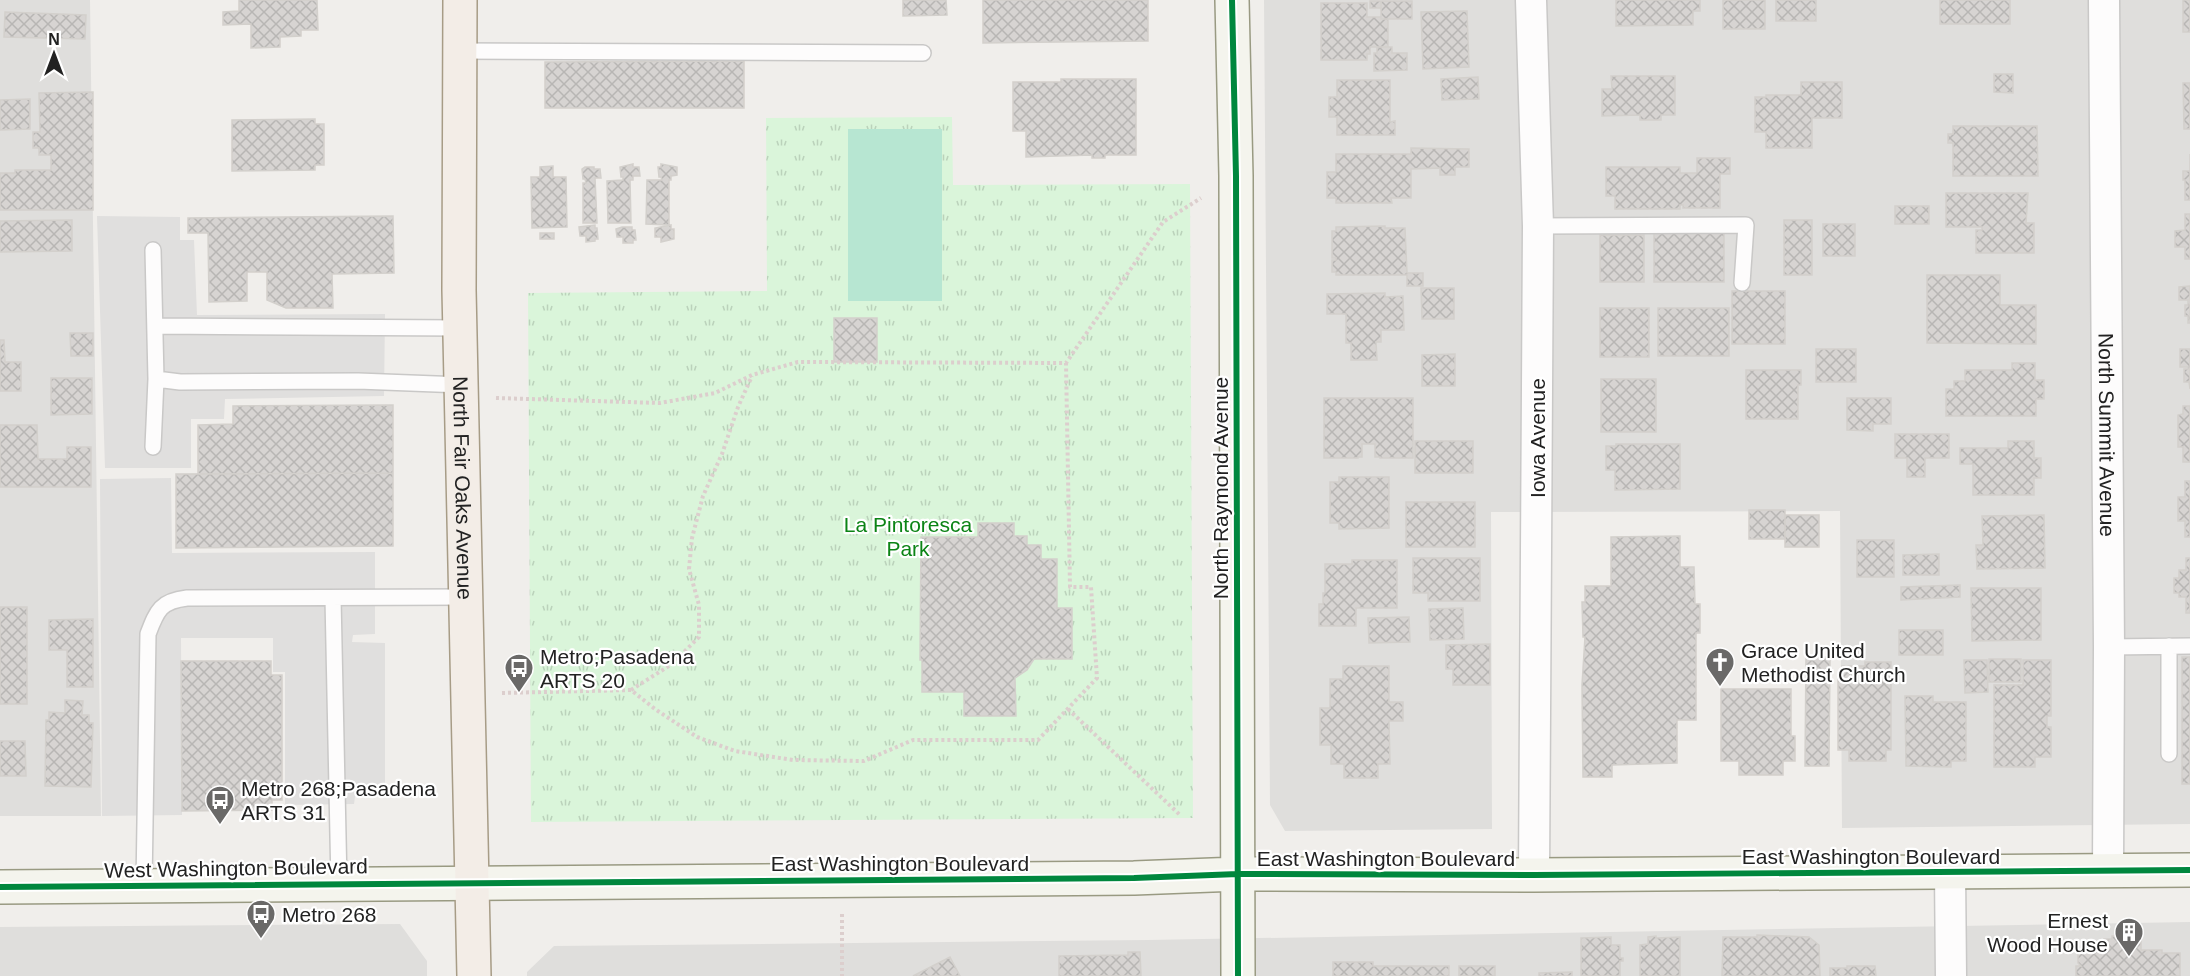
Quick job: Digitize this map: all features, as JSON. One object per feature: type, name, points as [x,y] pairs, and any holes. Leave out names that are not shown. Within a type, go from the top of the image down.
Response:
[{"type":"main road","name":"North Fair Oaks Avenue","points":[[460,0],[460,328],[474,976]]},
{"type":"main road","name":"North Raymond Avenue","points":[[1232,0],[1236,176],[1238,976]]},
{"type":"main road","name":"East Washington Boulevard","points":[[473,883],[1134,878],[1238,874],[1534,875],[2190,870]]},
{"type":"main road","name":"West Washington Boulevard","points":[[0,887],[473,883]]},
{"type":"street","name":"Iowa Avenue","points":[[1531,0],[1538,226],[1534,875]]},
{"type":"street","name":"North Summit Avenue","points":[[2104,0],[2109,647],[2108,871]]},
{"type":"street","points":[[1950,872],[1951,976]]},
{"type":"lane","points":[[460,51],[923,53]]},
{"type":"lane","points":[[1538,226],[1746,225],[1742,283]]},
{"type":"lane","points":[[153,250],[156,326],[153,447]]},
{"type":"lane","points":[[156,326],[460,328]]},
{"type":"lane","points":[[156,379],[180,382],[358,381],[462,391]]},
{"type":"lane","points":[[144,885],[148,634],[156,613],[170,600],[187,598],[467,597]]},
{"type":"lane","points":[[333,598],[339,884]]},
{"type":"lane","points":[[2169,646],[2169,754]]},
{"type":"lane","points":[[2109,647],[2190,646]]},
{"type":"path","points":[[631,690],[655,710],[697,737],[735,751],[793,760],[864,761],[913,740],[1038,740],[1097,678],[1091,587],[1070,587],[1066,363],[1163,222],[1236,176]]},
{"type":"path","points":[[462,391],[660,403],[715,393],[752,375],[798,362],[1066,363]]},
{"type":"path","points":[[469,694],[631,690],[672,664],[699,637],[699,605],[689,569],[692,538],[702,496],[722,454],[752,375]]},
{"type":"path","points":[[1068,709],[1180,815]]},
{"type":"path","points":[[842,880],[842,976]]},
{"type":"shaded area","points":[[0,0],[90,0],[101,816],[0,816]]},
{"type":"shaded area","points":[[1264,0],[2190,0],[2190,824],[1842,828],[1840,511],[1491,512],[1492,829],[1285,831],[1270,805]]},
{"type":"shaded area","points":[[97,216],[180,217],[180,240],[194,240],[197,315],[385,314],[384,396],[225,399],[224,419],[191,419],[191,468],[105,468]]},
{"type":"shaded area","points":[[171,478],[172,553],[375,552],[375,634],[353,635],[352,642],[385,643],[385,797],[355,797],[354,804],[285,805],[285,672],[273,672],[273,638],[181,638],[182,815],[102,816],[100,479]]},
{"type":"shaded area","points":[[2190,922],[2190,976],[527,976],[527,972],[554,946],[1148,940]]},
{"type":"shaded area","points":[[400,924],[427,961],[427,976],[0,976],[0,927]]},
{"type":"green space","name":"La Pintoresca Park","points":[[952,117],[953,185],[1190,184],[1193,818],[531,822],[528,293],[767,291],[766,118]]},
{"type":"green space","points":[[848,129],[942,129],[942,301],[848,301]]},
{"type":"building","points":[[239,0],[317,0],[318,30],[301,30],[301,36],[280,37],[280,47],[251,48],[251,24],[223,25],[223,12],[239,11]]},
{"type":"building","points":[[903,0],[946,0],[947,15],[903,16]]},
{"type":"building","points":[[983,0],[1148,0],[1148,41],[983,43]]},
{"type":"building","points":[[1616,0],[1700,0],[1700,11],[1693,11],[1693,25],[1616,26]]},
{"type":"building","points":[[1723,0],[1765,0],[1765,29],[1723,29]]},
{"type":"building","points":[[1776,0],[1816,0],[1816,21],[1776,21]]},
{"type":"building","points":[[1940,0],[2010,0],[2010,24],[1940,24]]},
{"type":"building","points":[[2183,0],[2190,0],[2190,32],[2183,32]]},
{"type":"building","points":[[1370,1],[1381,1],[1381,8],[1370,8]]},
{"type":"building","points":[[1381,1],[1412,1],[1412,19],[1381,19]]},
{"type":"building","points":[[1321,3],[1367,3],[1367,17],[1388,19],[1388,47],[1370,47],[1367,60],[1321,60]]},
{"type":"building","points":[[1467,11],[1469,67],[1423,69],[1421,12]]},
{"type":"building","points":[[5,12],[86,15],[85,39],[4,37]]},
{"type":"building","points":[[1377,47],[1392,47],[1392,53],[1407,53],[1407,70],[1374,71],[1374,53],[1377,53]]},
{"type":"building","points":[[744,61],[744,108],[545,108],[545,62]]},
{"type":"building","points":[[1994,74],[2013,74],[2013,93],[1994,92]]},
{"type":"building","points":[[1611,76],[1675,76],[1675,115],[1661,115],[1661,120],[1640,120],[1640,115],[1602,116],[1602,89],[1612,89]]},
{"type":"building","points":[[1478,77],[1479,99],[1442,100],[1441,79]]},
{"type":"building","points":[[1061,79],[1136,79],[1136,155],[1105,155],[1105,158],[1092,158],[1092,155],[1026,157],[1026,131],[1013,131],[1013,82],[1061,82]]},
{"type":"building","points":[[1337,80],[1390,80],[1390,122],[1395,121],[1395,135],[1337,135],[1337,117],[1329,117],[1329,97],[1337,97]]},
{"type":"building","points":[[1801,82],[1842,82],[1842,118],[1812,118],[1812,148],[1766,148],[1766,132],[1755,132],[1755,97],[1801,95]]},
{"type":"building","points":[[2183,83],[2190,83],[2190,129],[2184,129]]},
{"type":"building","points":[[93,92],[93,210],[0,210],[0,173],[15,173],[15,170],[51,170],[51,155],[39,155],[39,148],[33,148],[33,132],[40,132],[39,93]]},
{"type":"building","points":[[30,99],[30,129],[0,130],[0,100]]},
{"type":"building","points":[[315,119],[315,124],[324,124],[324,165],[315,165],[315,170],[232,171],[232,120]]},
{"type":"building","points":[[1953,126],[2037,126],[2038,176],[1953,176],[1953,143],[1948,143],[1948,134],[1953,134]]},
{"type":"building","points":[[1411,148],[1469,149],[1469,167],[1455,167],[1455,175],[1440,175],[1440,168],[1411,169],[1411,198],[1391,198],[1392,203],[1336,203],[1336,198],[1327,198],[1327,172],[1336,172],[1336,154],[1411,154]]},
{"type":"building","points":[[1697,158],[1730,158],[1730,174],[1720,174],[1720,208],[1683,208],[1683,205],[1680,205],[1680,209],[1615,209],[1615,196],[1606,196],[1606,167],[1680,167],[1680,173],[1697,173]]},
{"type":"building","points":[[633,164],[633,167],[639,167],[640,176],[633,176],[633,180],[630,180],[631,223],[608,223],[607,181],[623,180],[620,167]]},
{"type":"building","points":[[661,164],[677,167],[677,175],[671,176],[669,180],[669,225],[646,224],[647,180],[662,180],[659,177],[658,167],[661,167]]},
{"type":"building","points":[[553,166],[553,177],[566,177],[567,227],[532,228],[531,177],[540,177],[540,167]]},
{"type":"building","points":[[585,167],[600,169],[601,178],[595,178],[597,223],[583,223],[583,183],[586,183],[582,169]]},
{"type":"building","points":[[2183,171],[2190,171],[2190,200],[2185,200]]},
{"type":"building","points":[[1946,193],[2028,193],[2026,223],[2034,223],[2034,253],[1976,253],[1976,230],[1982,230],[1982,227],[1946,227]]},
{"type":"building","points":[[1895,206],[1929,206],[1929,224],[1895,224]]},
{"type":"building","points":[[2185,214],[2190,214],[2190,259],[2185,259],[2185,247],[2175,247],[2175,231],[2185,230]]},
{"type":"building","points":[[393,216],[394,273],[332,274],[333,308],[286,308],[267,300],[267,272],[247,272],[247,301],[209,302],[208,233],[188,233],[188,218]]},
{"type":"building","points":[[72,220],[72,251],[0,252],[0,221]]},
{"type":"building","points":[[1784,220],[1812,220],[1812,275],[1784,275]]},
{"type":"building","points":[[1823,224],[1855,224],[1855,256],[1823,256]]},
{"type":"building","points":[[595,225],[598,239],[586,242],[586,236],[580,236],[579,227]]},
{"type":"building","points":[[671,225],[671,229],[674,229],[674,239],[661,242],[661,237],[655,237],[655,228]]},
{"type":"building","points":[[1385,226],[1385,228],[1405,228],[1407,273],[1423,273],[1423,286],[1407,286],[1407,275],[1336,275],[1336,272],[1332,272],[1332,260],[1336,258],[1332,258],[1332,231],[1336,231],[1336,227]]},
{"type":"building","points":[[632,227],[632,230],[635,230],[636,240],[633,240],[633,243],[623,243],[623,237],[617,237],[616,229]]},
{"type":"building","points":[[540,233],[554,233],[554,239],[540,239]]},
{"type":"building","points":[[1654,233],[1724,233],[1724,282],[1654,282]]},
{"type":"building","points":[[1600,235],[1644,235],[1644,282],[1600,282]]},
{"type":"building","points":[[1927,275],[2000,275],[2000,305],[2036,305],[2036,344],[1927,343]]},
{"type":"building","points":[[2190,286],[2190,323],[2188,323],[2188,316],[2185,316],[2185,305],[2188,305],[2188,300],[2179,300],[2179,287]]},
{"type":"building","points":[[1421,288],[1454,288],[1454,319],[1422,319]]},
{"type":"building","points":[[1732,291],[1785,291],[1785,344],[1732,344]]},
{"type":"building","points":[[1385,293],[1385,297],[1403,296],[1404,330],[1381,330],[1381,342],[1376,342],[1377,360],[1351,360],[1351,343],[1346,343],[1346,314],[1327,314],[1327,294]]},
{"type":"building","points":[[1600,308],[1649,308],[1649,357],[1600,357]]},
{"type":"building","points":[[1658,308],[1729,308],[1729,356],[1658,356]]},
{"type":"building","points":[[834,318],[877,318],[877,362],[834,362]]},
{"type":"building","points":[[70,333],[93,333],[93,356],[71,356]]},
{"type":"building","points":[[0,340],[4,340],[5,362],[21,362],[21,391],[0,391]]},
{"type":"building","points":[[1816,349],[1856,349],[1856,382],[1816,382]]},
{"type":"building","points":[[2180,349],[2190,349],[2190,389],[2189,382],[2184,382],[2184,369],[2188,367],[2180,367]]},
{"type":"building","points":[[1455,354],[1455,386],[1422,386],[1422,355]]},
{"type":"building","points":[[2012,363],[2035,363],[2035,380],[2044,380],[2044,399],[2036,399],[2036,416],[1946,416],[1946,389],[1954,389],[1954,381],[1965,381],[1965,370],[2012,370]]},
{"type":"building","points":[[1746,370],[1801,370],[1801,385],[1798,385],[1798,419],[1746,419]]},
{"type":"building","points":[[51,378],[92,378],[92,414],[51,415]]},
{"type":"building","points":[[1601,379],[1656,379],[1656,432],[1601,432]]},
{"type":"building","points":[[1324,398],[1413,398],[1413,458],[1375,457],[1375,444],[1362,444],[1362,457],[1324,458]]},
{"type":"building","points":[[1847,398],[1891,398],[1891,424],[1873,424],[1873,431],[1847,430]]},
{"type":"building","points":[[393,405],[393,473],[198,474],[198,425],[233,424],[233,406]]},
{"type":"building","points":[[2183,406],[2190,406],[2190,462],[2183,462],[2183,447],[2178,447],[2178,415],[2183,414]]},
{"type":"building","points":[[0,425],[37,425],[38,459],[67,459],[67,447],[91,447],[91,487],[0,487]]},
{"type":"building","points":[[1895,434],[1949,434],[1949,458],[1925,458],[1925,477],[1907,477],[1907,458],[1895,458]]},
{"type":"building","points":[[1415,441],[1473,441],[1473,473],[1415,473]]},
{"type":"building","points":[[2008,441],[2034,441],[2034,458],[2041,458],[2041,478],[2034,478],[2034,495],[1973,495],[1973,464],[1960,464],[1960,448],[2008,448]]},
{"type":"building","points":[[1616,444],[1680,444],[1680,489],[1615,490],[1615,470],[1606,470],[1606,446],[1616,446]]},
{"type":"building","points":[[393,473],[393,546],[176,548],[176,474]]},
{"type":"building","points":[[1339,477],[1389,477],[1389,528],[1339,529],[1339,523],[1330,523],[1330,482],[1339,482]]},
{"type":"building","points":[[2185,481],[2190,481],[2190,537],[2185,537],[2185,521],[2178,521],[2178,497],[2185,497]]},
{"type":"building","points":[[1406,502],[1475,502],[1475,547],[1406,547]]},
{"type":"building","points":[[1749,510],[1785,510],[1785,539],[1749,539]]},
{"type":"building","points":[[1785,515],[1819,515],[1819,547],[1785,547]]},
{"type":"building","points":[[2044,515],[2045,568],[1977,569],[1976,545],[1983,545],[1982,516]]},
{"type":"building","points":[[978,523],[1014,523],[1014,536],[1027,536],[1027,545],[1041,545],[1041,559],[1057,559],[1057,608],[1072,608],[1072,659],[1034,659],[1027,670],[1015,678],[1016,716],[964,716],[964,692],[922,692],[921,537],[978,537]]},
{"type":"building","points":[[1680,536],[1680,567],[1694,567],[1695,604],[1700,604],[1700,633],[1696,633],[1696,720],[1677,720],[1677,763],[1612,765],[1612,777],[1583,777],[1582,685],[1585,637],[1583,637],[1582,602],[1585,602],[1585,586],[1611,586],[1611,537]]},
{"type":"building","points":[[1857,540],[1894,540],[1894,577],[1857,577]]},
{"type":"building","points":[[1939,554],[1939,575],[1903,575],[1903,555]]},
{"type":"building","points":[[1413,558],[1480,558],[1480,601],[1428,601],[1428,593],[1413,593]]},
{"type":"building","points":[[2186,558],[2190,558],[2190,613],[2186,613],[2186,597],[2179,597],[2179,593],[2174,593],[2174,578],[2179,578],[2179,570],[2186,570]]},
{"type":"building","points":[[1352,560],[1397,560],[1397,608],[1356,608],[1356,626],[1319,626],[1319,604],[1323,604],[1323,593],[1325,593],[1325,564],[1352,564]]},
{"type":"building","points":[[1960,585],[1960,597],[1901,600],[1901,587]]},
{"type":"building","points":[[1971,588],[2041,588],[2041,640],[1972,641]]},
{"type":"building","points":[[0,607],[27,607],[27,704],[0,704]]},
{"type":"building","points":[[1463,608],[1464,639],[1430,640],[1429,609]]},
{"type":"building","points":[[1409,617],[1410,642],[1369,643],[1368,618]]},
{"type":"building","points":[[93,619],[93,687],[67,687],[67,650],[49,650],[49,620]]},
{"type":"building","points":[[1899,630],[1943,630],[1943,655],[1899,655]]},
{"type":"building","points":[[1490,644],[1490,685],[1453,685],[1453,669],[1446,669],[1446,645]]},
{"type":"building","points":[[1806,657],[1830,657],[1829,766],[1805,766]]},
{"type":"building","points":[[2182,657],[2190,657],[2190,784],[2182,784]]},
{"type":"building","points":[[1989,659],[2021,659],[2021,682],[1989,682]]},
{"type":"building","points":[[1964,660],[1987,660],[1988,692],[1965,693]]},
{"type":"building","points":[[2023,660],[2051,660],[2051,716],[2047,716],[2047,727],[2051,727],[2051,757],[2035,757],[2035,767],[1994,767],[1994,685],[2023,685]]},
{"type":"building","points":[[181,661],[271,661],[271,675],[282,675],[282,800],[272,800],[272,810],[182,811]]},
{"type":"building","points":[[1865,662],[1891,662],[1891,750],[1886,750],[1886,761],[1849,761],[1849,750],[1838,750],[1838,678],[1842,678],[1842,666],[1865,666]]},
{"type":"building","points":[[1343,666],[1389,666],[1389,702],[1403,702],[1403,721],[1389,721],[1390,764],[1378,764],[1378,778],[1344,778],[1344,764],[1331,764],[1331,745],[1320,745],[1320,708],[1330,708],[1330,679],[1343,679]]},
{"type":"building","points":[[1721,689],[1791,689],[1791,736],[1795,736],[1795,761],[1783,761],[1783,775],[1739,775],[1739,761],[1721,761]]},
{"type":"building","points":[[1905,696],[1933,696],[1933,702],[1966,702],[1966,761],[1951,761],[1951,767],[1906,766]]},
{"type":"building","points":[[65,700],[83,701],[82,715],[89,715],[89,723],[93,723],[91,787],[45,786],[46,720],[49,720],[49,712],[65,713]]},
{"type":"building","points":[[0,741],[25,741],[26,776],[0,776]]},
{"type":"building","points":[[1757,935],[1809,937],[1819,945],[1820,976],[1722,976],[1723,937],[1757,937]]},
{"type":"building","points":[[1656,936],[1656,938],[1680,937],[1680,976],[1640,976],[1640,945],[1648,944],[1648,937]]},
{"type":"building","name":"Ernest Wood House","points":[[2112,936],[2134,936],[2134,939],[2141,939],[2141,950],[2180,953],[2180,976],[2076,976],[2076,966],[2081,966],[2078,963],[2078,948],[2085,943],[2104,943],[2104,939],[2112,939]]},
{"type":"building","points":[[1611,937],[1611,945],[1620,945],[1620,958],[1623,958],[1623,961],[1620,961],[1620,976],[1581,976],[1581,938]]},
{"type":"building","points":[[1128,952],[1140,952],[1141,976],[1059,976],[1059,956],[1128,955]]},
{"type":"building","points":[[950,957],[960,976],[913,976]]},
{"type":"building","points":[[1333,962],[1373,962],[1373,966],[1449,966],[1449,976],[1333,976]]},
{"type":"building","points":[[1459,966],[1495,966],[1495,976],[1459,976]]},
{"type":"building","points":[[1847,966],[1875,966],[1876,976],[1830,976],[1830,968],[1847,968]]},
{"type":"building","points":[[1572,972],[1572,976],[1539,976],[1539,973]]},
{"type":"cycle path","points":[[1232,0],[1236,176],[1238,976]]},
{"type":"cycle path","points":[[0,887],[1134,878],[1238,874],[1534,875],[2190,870]]},
{"type":"place","name":"Grace United Methodist Church","points":[[1720,688]]},
{"type":"place","name":"Metro;Pasadena ARTS 20","points":[[519,694]]},
{"type":"place","name":"Metro 268;Pasadena ARTS 31","points":[[220,826]]},
{"type":"place","name":"Metro 268","points":[[261,940]]},
{"type":"place","name":"Ernest Wood House","points":[[2129,958]]}]
